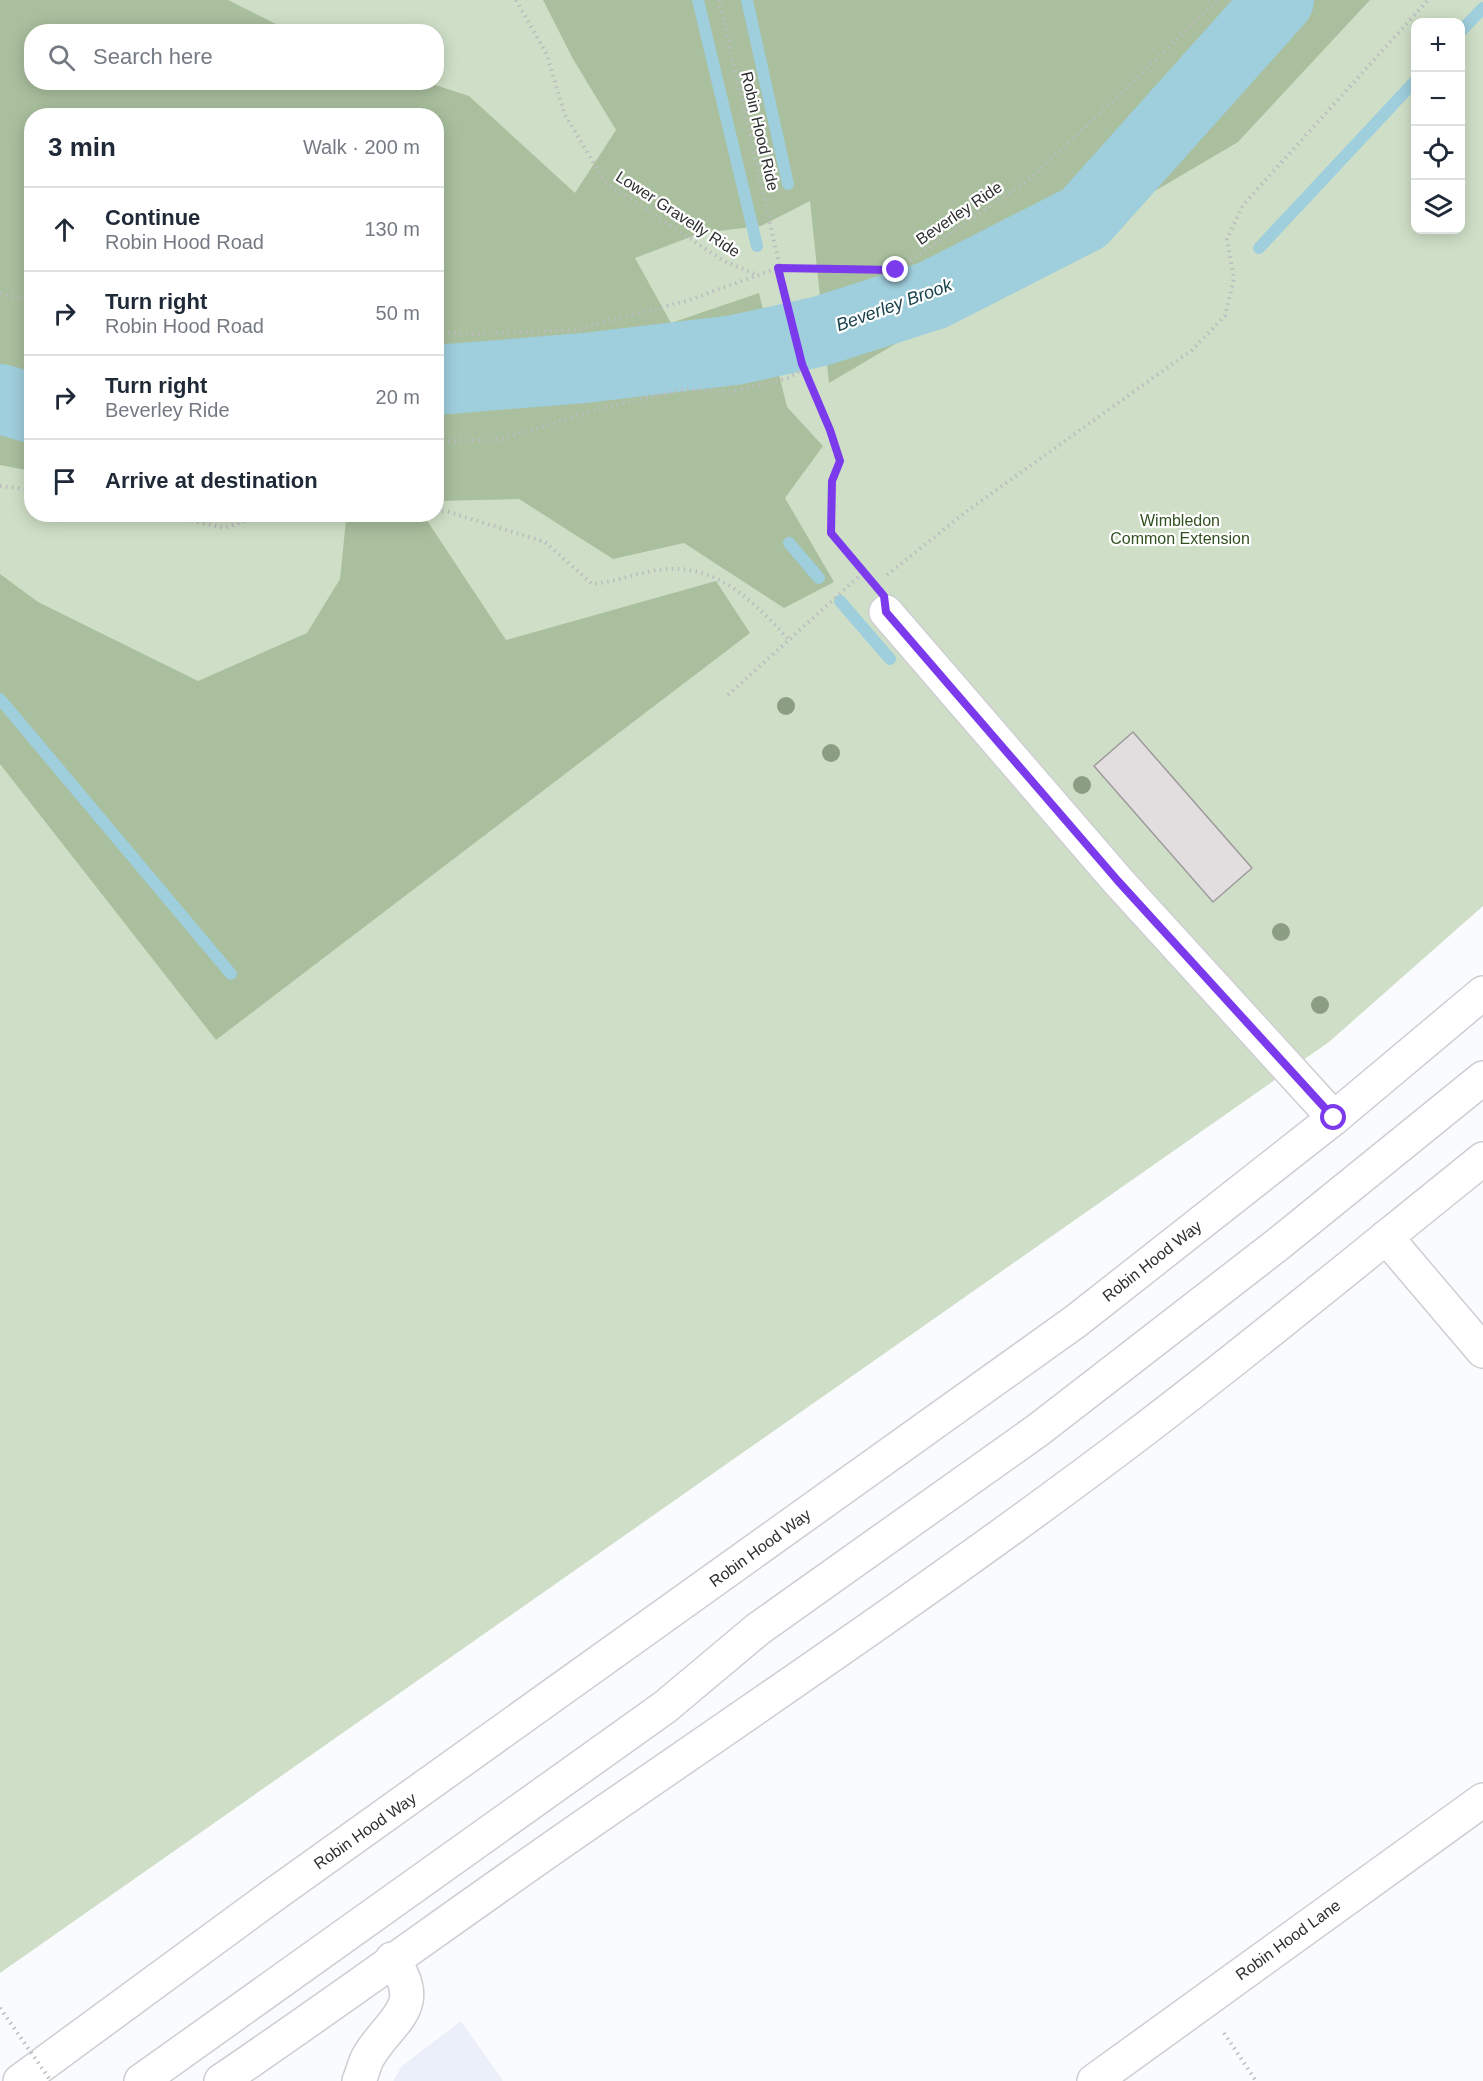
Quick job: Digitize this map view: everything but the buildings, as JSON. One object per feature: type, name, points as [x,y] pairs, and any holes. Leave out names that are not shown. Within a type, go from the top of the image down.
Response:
[{"type":"main road","points":[[880,598],[1118,881],[1334,1118]]},
{"type":"main road","name":"Robin Hood Way","points":[[20,2081],[282,1889],[1066,1328],[1334,1118],[1483,993]]},
{"type":"main road","points":[[141,2081],[664,1707],[758,1629],[1038,1430],[1276,1245],[1483,1078]]},
{"type":"main road","points":[[228,2079],[392,1959],[819,1664],[1128,1442],[1248,1350],[1483,1159]]},
{"type":"main road","points":[[1386,1237],[1483,1351]]},
{"type":"main road","name":"Robin Hood Lane","points":[[1094,2081],[1483,1800]]},
{"type":"main road","points":[[359,2081],[368,2058],[402,2015],[406,1985],[401,1971],[392,1959]]},
{"type":"path","name":"Lower Gravelly Ride","points":[[516,0],[547,55],[565,116],[605,182],[724,261],[759,275]]},
{"type":"path","name":"Robin Hood Ride","points":[[719,0],[778,268],[803,367],[830,430],[840,461],[832,481],[831,533],[864,572],[880,598]]},
{"type":"path","name":"Beverley Ride","points":[[444,332],[471,334],[574,330],[686,301],[778,268],[896,270],[1033,177],[1218,0]]},
{"type":"path","points":[[880,598],[967,510],[1192,350],[1224,316],[1234,279],[1227,239],[1243,205],[1428,0]]},
{"type":"path","points":[[0,293],[24,299]]},
{"type":"path","points":[[444,441],[498,440],[606,406],[687,389],[731,392],[788,378],[803,367]]},
{"type":"path","points":[[0,486],[24,489]]},
{"type":"path","points":[[444,512],[544,542],[592,584],[614,582],[668,568],[706,573],[748,596],[790,641]]},
{"type":"path","points":[[198,522],[225,528],[241,522]]},
{"type":"path","points":[[728,695],[864,572]]},
{"type":"path","points":[[0,2008],[51,2081]]},
{"type":"path","points":[[1224,2033],[1256,2081]]},
{"type":"shaded area","points":[[461,2021],[503,2081],[393,2081],[402,2066]]},
{"type":"green space","name":"Wimbledon Common Extension","points":[[0,0],[1483,0],[1483,906],[1329,1042],[0,1973]]},
{"type":"green space","points":[[0,0],[228,0],[276,24],[24,24],[24,90],[444,90],[444,88],[469,96],[575,193],[616,130],[573,59],[543,0],[1370,0],[1238,142],[829,383],[810,201],[761,226],[701,233],[635,258],[671,323],[759,293],[787,407],[823,446],[785,498],[834,582],[784,608],[684,543],[613,559],[519,499],[444,501],[444,108],[24,108],[24,470],[0,465]]},
{"type":"green space","points":[[346,522],[428,522],[506,640],[716,581],[750,633],[216,1040],[0,764],[0,574],[38,602],[198,681],[307,633],[340,579]]},
{"type":"waterway","points":[[698,0],[757,246]]},
{"type":"waterway","points":[[747,0],[788,184]]},
{"type":"waterway","name":"Beverley Brook","points":[[444,379],[584,368],[735,350],[821,331],[933,295],[1084,218],[1279,0]]},
{"type":"waterway","points":[[1465,27],[1483,8]]},
{"type":"waterway","points":[[1259,248],[1411,85]]},
{"type":"waterway","name":"Beverley Brook","points":[[0,399],[24,406]]},
{"type":"waterway","points":[[789,543],[819,578]]},
{"type":"waterway","points":[[840,601],[890,659]]},
{"type":"waterway","points":[[0,699],[231,974]]},
{"type":"route","points":[[896,270],[778,268],[802,364],[830,430],[840,461],[832,481],[831,533],[884,596],[886,612],[1118,881],[1334,1118]]}]
